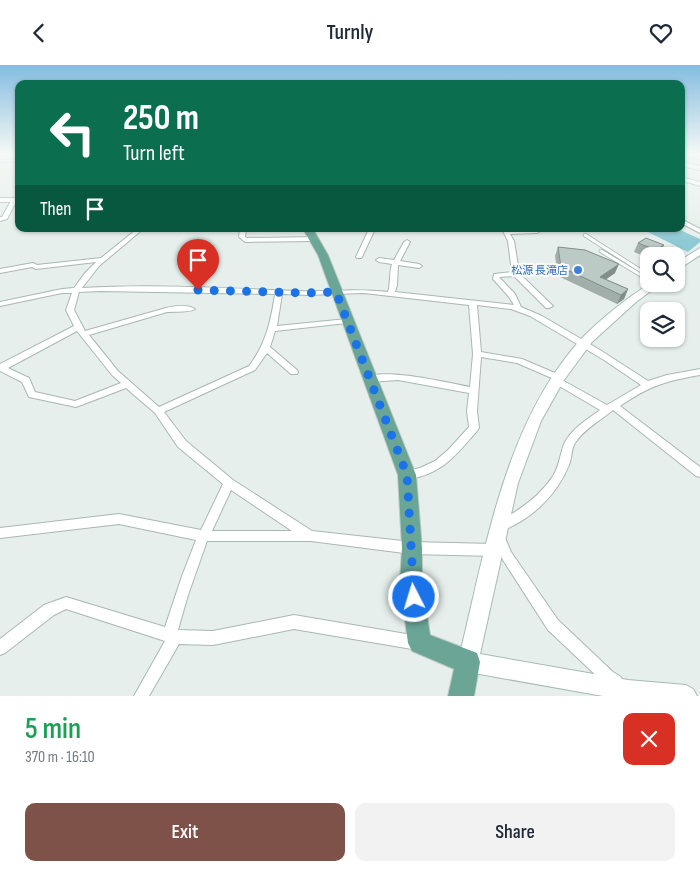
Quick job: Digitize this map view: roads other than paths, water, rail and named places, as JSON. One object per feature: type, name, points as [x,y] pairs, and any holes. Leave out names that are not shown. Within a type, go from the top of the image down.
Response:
[{"type":"main road","points":[[312,234],[323,255],[407,475],[412,548],[411,582],[420,643],[468,662],[461,696]]},
{"type":"street","points":[[0,201],[15,198]]},
{"type":"street","points":[[0,219],[4,219],[15,200]]},
{"type":"street","points":[[685,223],[700,231]]},
{"type":"street","points":[[136,232],[89,272],[76,290],[70,310],[81,330],[115,373],[158,411],[182,445],[229,483],[311,536]]},
{"type":"street","points":[[243,232],[242,237],[245,240],[312,234]]},
{"type":"street","points":[[359,257],[371,232]]},
{"type":"street","points":[[507,232],[511,241],[516,274],[548,306]]},
{"type":"street","points":[[391,294],[394,285],[394,267],[407,243]]},
{"type":"street","points":[[685,262],[700,251]]},
{"type":"street","points":[[0,271],[33,265],[36,267],[105,259]]},
{"type":"street","points":[[378,260],[419,266]]},
{"type":"street","points":[[518,308],[517,301],[496,279],[496,275],[535,273]]},
{"type":"street","points":[[0,304],[47,292],[214,289],[279,293],[364,291],[518,308],[618,364],[648,385]]},
{"type":"street","points":[[645,292],[600,327],[588,339],[558,379],[534,421],[521,450],[510,483],[468,662],[629,693],[686,696]]},
{"type":"street","points":[[158,411],[252,368],[260,359],[272,336],[279,293]]},
{"type":"street","points":[[407,475],[426,472],[437,467],[448,458],[474,428],[472,411],[477,354],[473,304]]},
{"type":"street","points":[[1,367],[81,330],[166,310],[177,308],[191,309]]},
{"type":"street","points":[[273,329],[347,321]]},
{"type":"street","points":[[266,348],[294,373]]},
{"type":"street","points":[[477,354],[519,361],[558,379],[611,408],[700,473]]},
{"type":"street","points":[[1,367],[26,380],[32,395],[76,405],[126,384]]},
{"type":"street","points":[[498,530],[527,513],[548,491],[563,467],[570,442],[583,427],[648,385],[671,377],[700,373]]},
{"type":"street","points":[[369,379],[398,377],[473,391]]},
{"type":"street","points":[[141,696],[172,636],[180,595],[202,536],[229,483]]},
{"type":"street","points":[[0,533],[119,519],[202,536],[311,536],[412,548],[493,550]]},
{"type":"street","points":[[498,530],[507,556],[553,625],[608,677],[629,693]]},
{"type":"street","points":[[0,648],[49,610],[66,603],[172,636],[213,638],[294,622],[420,643]]},
{"type":"lane","points":[[585,235],[640,270]]},
{"type":"lane","points":[[601,251],[640,275]]},
{"type":"water","points":[[648,232],[685,232],[700,239],[700,242],[688,252],[685,250],[685,247],[678,247]]},
{"type":"place","name":"松源 長滝店","points":[[578,270]]}]
